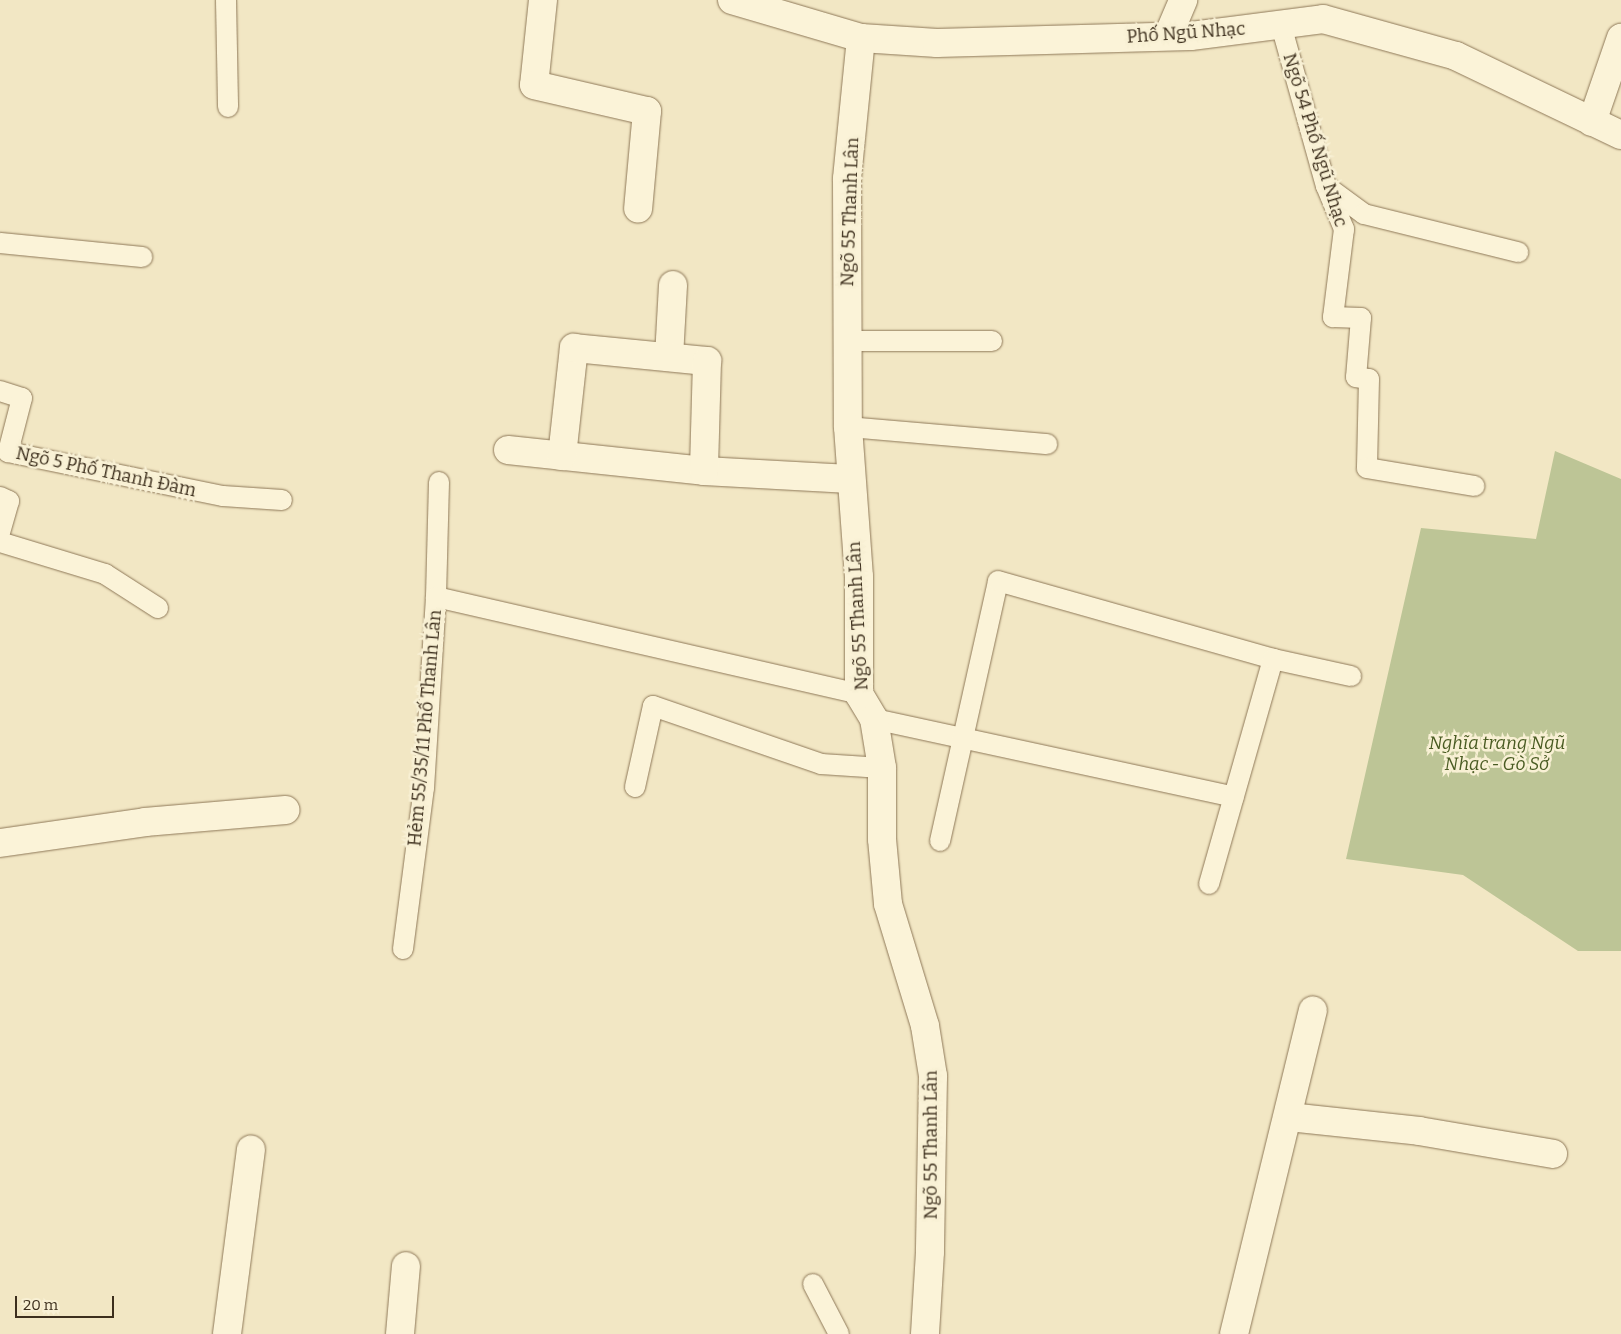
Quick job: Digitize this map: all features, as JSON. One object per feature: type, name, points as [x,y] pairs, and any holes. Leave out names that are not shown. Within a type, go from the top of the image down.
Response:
[{"type":"street","points":[[544,0],[534,85],[647,110],[638,209]]},
{"type":"street","name":"Phố Ngũ Nhạc","points":[[732,0],[861,38],[936,43],[1168,36],[1281,25],[1308,11],[1323,19],[1456,56],[1621,135]]},
{"type":"street","points":[[1168,36],[1183,0]]},
{"type":"street","name":"Ngõ 55 Thanh Lân","points":[[861,38],[847,179],[848,427],[850,479],[859,577],[859,694],[874,719],[882,768],[882,839],[888,904],[925,1026],[933,1076],[930,1252],[925,1334]]},
{"type":"street","points":[[1592,122],[1621,38]]},
{"type":"street","points":[[669,357],[673,285]]},
{"type":"street","points":[[562,456],[574,348],[707,361],[704,471]]},
{"type":"street","points":[[508,450],[704,471],[850,479]]},
{"type":"street","points":[[5,842],[144,822],[285,810]]},
{"type":"street","points":[[1234,1334],[1314,1011]]},
{"type":"street","points":[[1289,1117],[1419,1131],[1554,1154]]},
{"type":"street","points":[[227,1334],[251,1150]]},
{"type":"street","points":[[400,1334],[406,1266]]},
{"type":"lane","points":[[226,0],[228,106]]},
{"type":"lane","name":"Ngõ 54 Phố Ngũ Nhạc","points":[[1281,25],[1326,186],[1344,229],[1333,318],[1361,318],[1356,377],[1369,379],[1367,468],[1474,486]]},
{"type":"lane","points":[[1326,186],[1364,214],[1518,252]]},
{"type":"lane","points":[[0,243],[142,257]]},
{"type":"lane","points":[[848,341],[992,341]]},
{"type":"lane","name":"Ngõ 5 Phố Thanh Đàm","points":[[0,391],[22,398],[8,452],[223,496],[282,500]]},
{"type":"lane","points":[[848,427],[1047,444]]},
{"type":"lane","name":"Hẻm 55/35/11 Phố Thanh Lân","points":[[403,948],[424,788],[436,597],[439,482]]},
{"type":"lane","points":[[0,497],[9,501],[0,533]]},
{"type":"lane","points":[[0,542],[105,574],[158,608]]},
{"type":"lane","points":[[940,842],[961,740],[998,581],[1273,659],[1351,676]]},
{"type":"lane","points":[[436,597],[859,694]]},
{"type":"lane","points":[[1209,884],[1273,659]]},
{"type":"lane","points":[[635,787],[653,706],[821,764],[882,768]]},
{"type":"lane","points":[[874,719],[961,740],[1234,798]]},
{"type":"lane","points":[[813,1284],[839,1334]]},
{"type":"green space","name":"Nghĩa trang Ngũ Nhạc - Gò Sở","points":[[1555,451],[1621,479],[1621,951],[1578,951],[1463,875],[1346,859],[1421,528],[1536,539]]}]
